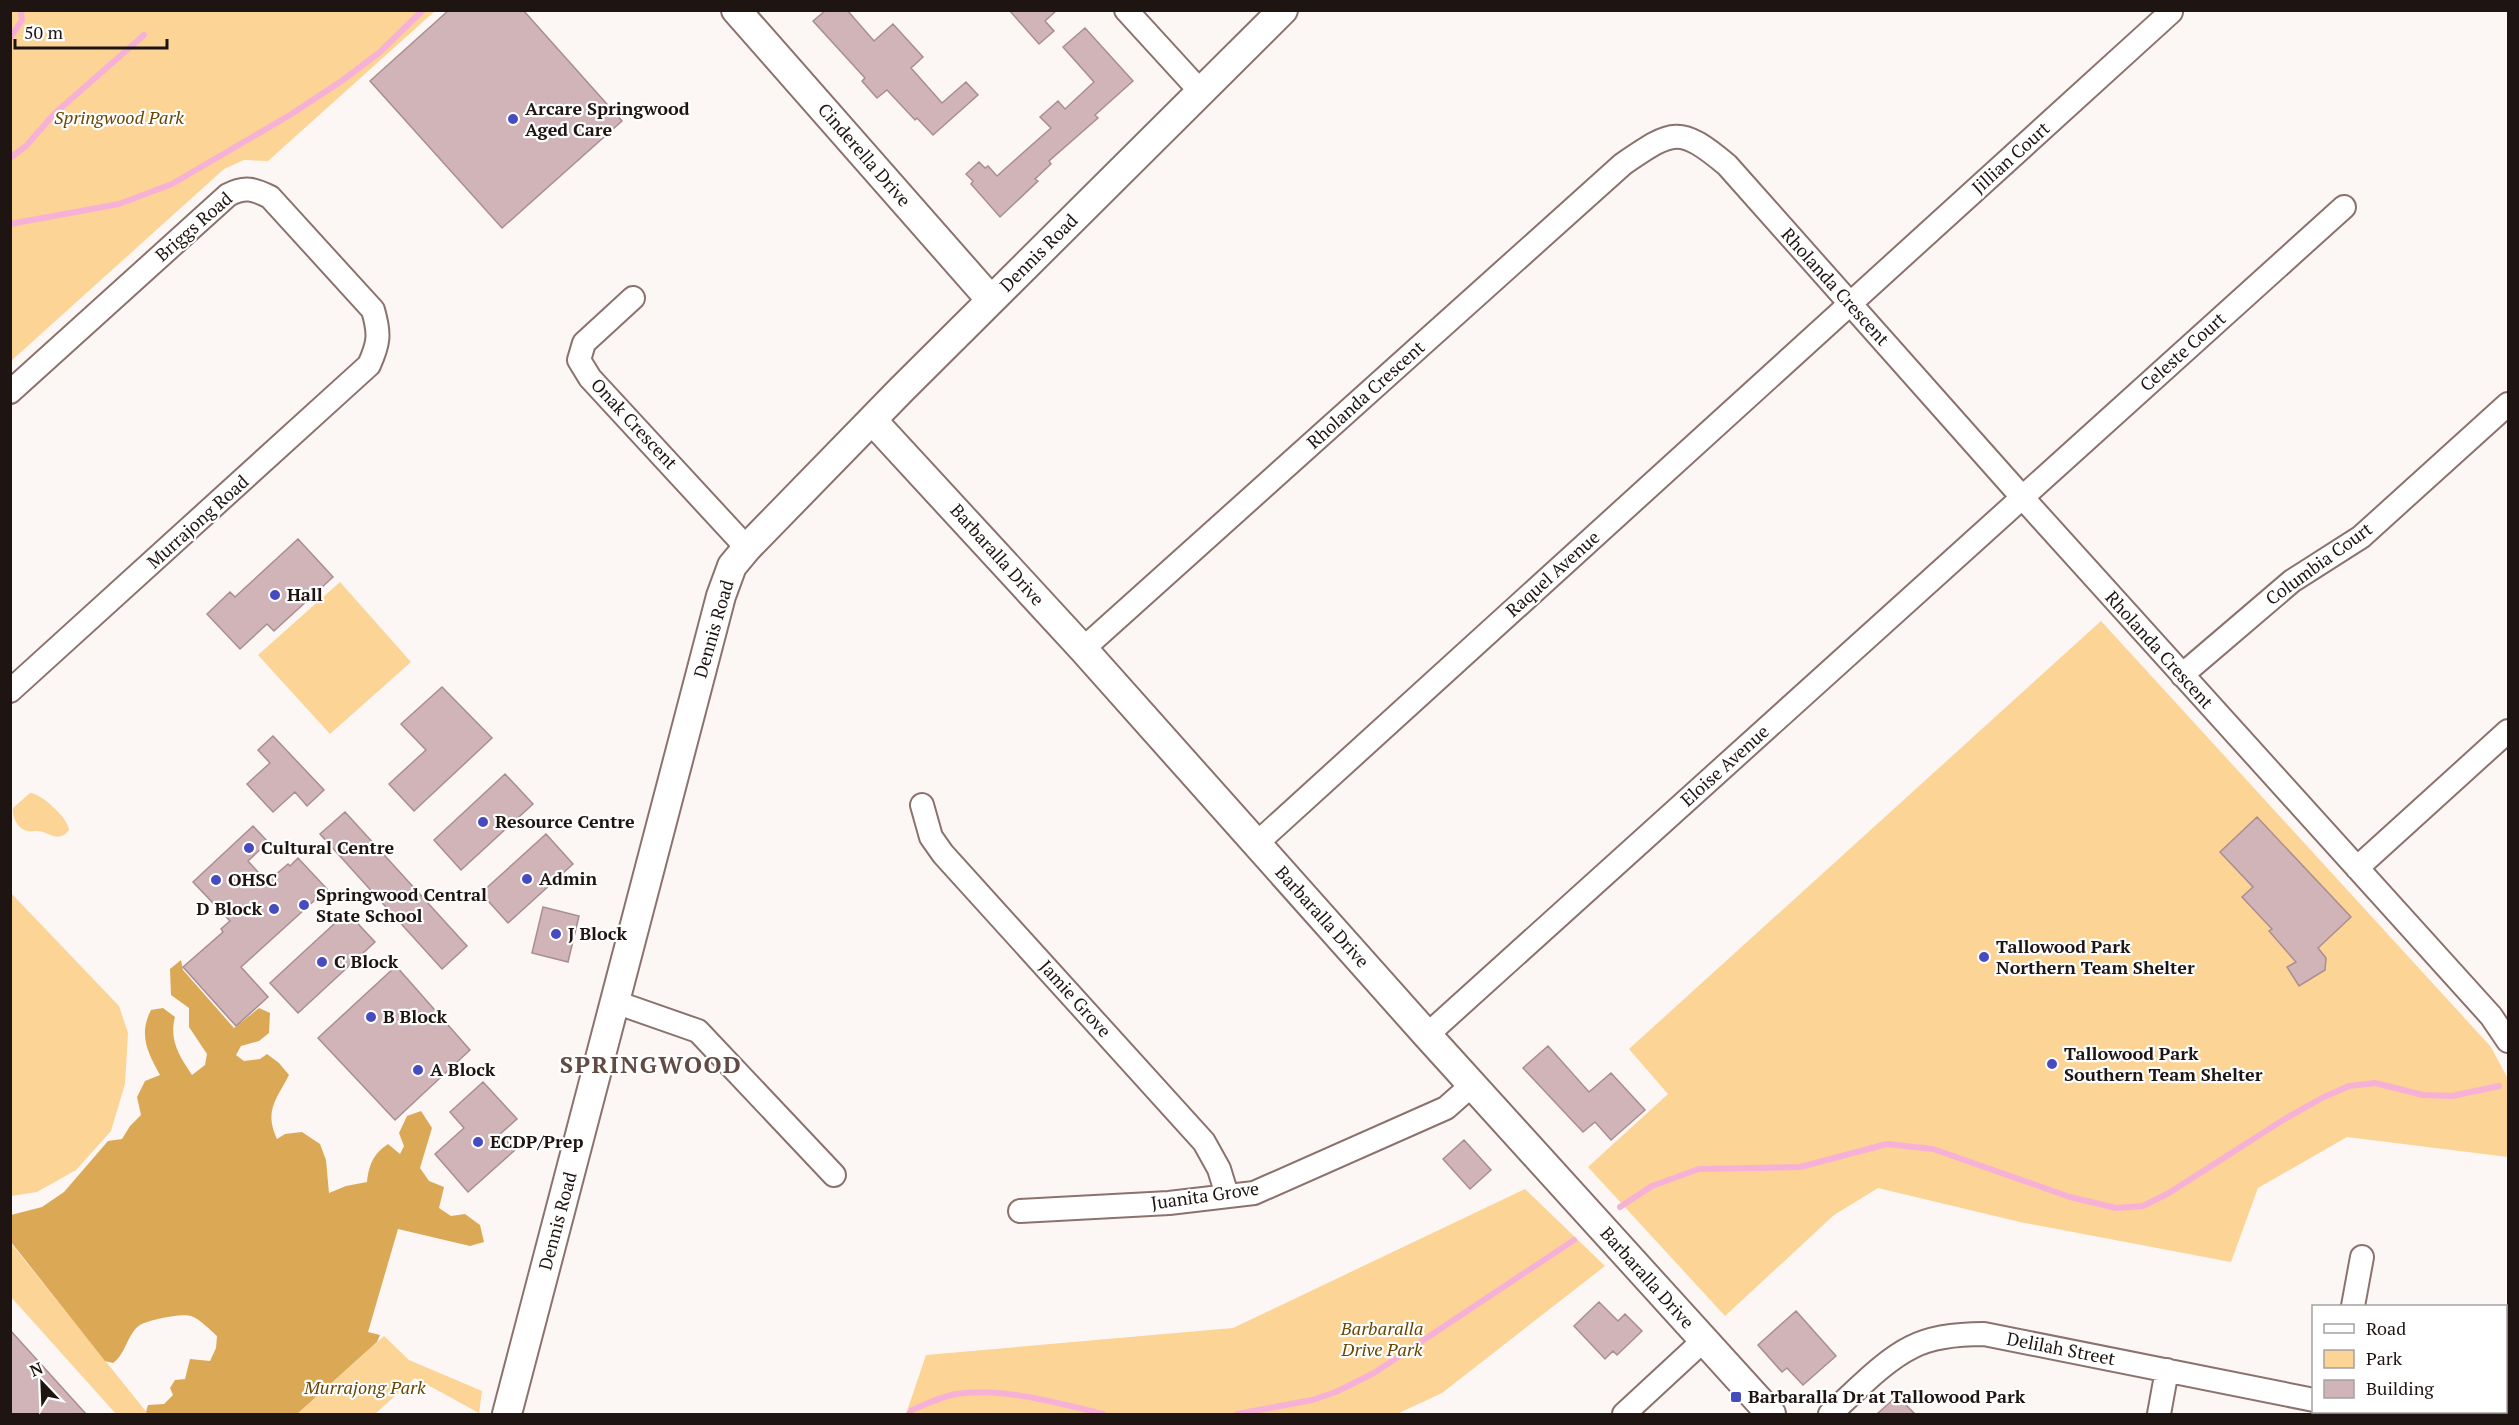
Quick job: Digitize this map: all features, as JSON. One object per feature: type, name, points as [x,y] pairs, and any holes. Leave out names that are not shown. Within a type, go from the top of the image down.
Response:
[{"type":"street","name":"Cinderella Drive","points":[[736,10],[991,300]]},
{"type":"street","points":[[1126,10],[1201,92]]},
{"type":"street","name":"Dennis Road","points":[[507,1414],[721,596],[732,566],[872,420],[1283,10]]},
{"type":"street","name":"Jillian Court","points":[[1850,305],[2171,12]]},
{"type":"street","name":"Rholanda Crescent","points":[[1083,649],[1623,164],[1653,143],[1680,135],[1700,143],[1727,165],[2022,497],[2491,1016],[2508,1041]]},
{"type":"street","name":"Briggs Road","points":[[10,392],[228,195],[240,189],[254,189],[270,197],[373,310],[379,331],[377,347]]},
{"type":"street","name":"Celeste Court","points":[[2022,497],[2344,207]]},
{"type":"street","name":"Onak Crescent","points":[[633,298],[584,343],[579,360],[590,378],[747,548]]},
{"type":"street","name":"Raquel Avenue","points":[[1256,844],[1850,305]]},
{"type":"street","name":"Murrajong Road","points":[[10,691],[369,365],[377,347]]},
{"type":"street","name":"Columbia Court","points":[[2182,675],[2292,581],[2361,537],[2508,404]]},
{"type":"street","name":"Barbaralla Drive","points":[[872,420],[1083,649],[1427,1035],[1771,1414]]},
{"type":"street","name":"Eloise Avenue","points":[[1427,1035],[2022,497]]},
{"type":"street","points":[[2357,868],[2508,731]]},
{"type":"street","name":"Jamie Grove","points":[[922,805],[931,837],[943,854],[1204,1142],[1218,1168],[1227,1196]]},
{"type":"street","points":[[615,1002],[698,1031],[834,1175]]},
{"type":"street","name":"Juanita Grove","points":[[1020,1212],[1169,1203],[1254,1192],[1446,1108],[1472,1085]]},
{"type":"street","points":[[2353,1305],[2362,1257]]},
{"type":"street","name":"Delilah Street","points":[[1830,1414],[1881,1368],[1912,1347],[1956,1335],[1984,1334],[2312,1400]]},
{"type":"street","points":[[1624,1414],[1704,1340]]},
{"type":"street","points":[[2159,1414],[2167,1370]]},
{"type":"green space","name":"Springwood Park","points":[[10,11],[435,11],[268,161],[244,160],[224,169],[11,361]]},
{"type":"green space","points":[[340,582],[411,662],[330,734],[258,655]]},
{"type":"green space","points":[[2101,621],[2491,1047],[2508,1079],[2508,1157],[2347,1137],[2258,1188],[2231,1262],[2020,1222],[1878,1188],[1834,1215],[1725,1316],[1588,1167],[1668,1094],[1629,1049]]},
{"type":"green space","points":[[30,793],[41,797],[60,813],[69,830],[63,836],[57,837],[41,831],[24,830],[19,826],[13,808]]},
{"type":"green space","points":[[10,892],[119,1006],[128,1033],[125,1084],[111,1131],[76,1170],[37,1192],[11,1196]]},
{"type":"green space","name":"Barbaralla Drive Park","points":[[1525,1189],[1605,1266],[1442,1393],[1397,1414],[906,1414],[926,1355],[1233,1328]]},
{"type":"green space","points":[[10,1242],[148,1414],[116,1414],[11,1297]]},
{"type":"green space","name":"Murrajong Park","points":[[384,1336],[409,1360],[482,1391],[479,1413],[415,1378],[375,1414],[297,1414]]},
{"type":"shaded area","points":[[181,960],[183,970],[234,1028],[259,1008],[270,1013],[269,1033],[259,1041],[241,1046],[236,1055],[244,1061],[260,1059],[267,1054],[289,1075],[273,1106],[273,1129],[277,1139],[285,1134],[302,1132],[320,1144],[326,1160],[329,1193],[346,1186],[367,1182],[373,1160],[388,1144],[400,1154],[404,1146],[399,1133],[407,1116],[421,1111],[432,1128],[420,1168],[429,1181],[444,1187],[439,1208],[451,1216],[465,1214],[480,1225],[484,1242],[470,1246],[398,1229],[368,1332],[380,1335],[377,1342],[297,1414],[148,1414],[146,1412],[148,1405],[164,1404],[173,1395],[170,1388],[175,1380],[185,1379],[190,1359],[210,1361],[216,1348],[217,1336],[191,1316],[180,1315],[157,1319],[140,1325],[132,1333],[121,1355],[113,1363],[105,1361],[11,1242],[11,1215],[42,1207],[64,1192],[108,1141],[122,1139],[141,1115],[137,1097],[145,1081],[160,1075],[146,1044],[145,1028],[151,1010],[163,1008],[175,1017],[173,1033],[176,1048],[192,1075],[205,1065],[207,1054],[189,1027],[189,1008],[171,995],[170,969]]},
{"type":"building","name":"Arcare Springwood Aged Care","points":[[449,10],[523,10],[622,121],[502,228],[370,81]]},
{"type":"building","points":[[826,10],[847,10],[874,41],[893,24],[923,57],[911,68],[942,103],[966,82],[978,95],[933,135],[917,118],[915,120],[887,90],[877,98],[862,81],[865,78],[813,21]]},
{"type":"building","points":[[1009,10],[1057,10],[1045,21],[1054,31],[1039,44]]},
{"type":"building","points":[[1085,28],[1133,81],[1095,115],[1098,118],[1049,161],[1051,164],[1035,179],[1038,181],[1000,217],[971,184],[973,181],[966,174],[979,162],[985,168],[988,166],[997,176],[1051,128],[1040,117],[1058,101],[1065,109],[1094,82],[1063,47]]},
{"type":"building","name":"Hall","points":[[298,539],[333,577],[274,631],[267,624],[240,649],[207,614],[230,592],[235,597]]},
{"type":"building","points":[[442,687],[492,738],[414,811],[389,784],[426,750],[401,724]]},
{"type":"building","points":[[273,736],[324,790],[307,806],[295,792],[273,812],[247,784],[270,763],[258,750]]},
{"type":"building","name":"Resource Centre","points":[[505,774],[533,804],[461,870],[434,840]]},
{"type":"building","points":[[345,812],[467,946],[442,969],[320,834]]},
{"type":"building","points":[[2257,817],[2351,917],[2318,948],[2326,958],[2325,970],[2299,986],[2287,967],[2296,962],[2269,931],[2272,929],[2242,897],[2253,887],[2220,852]]},
{"type":"building","points":[[253,826],[268,842],[248,861],[267,882],[298,858],[327,889],[241,967],[268,997],[236,1026],[183,967],[223,932],[221,929],[230,921],[193,882]]},
{"type":"building","name":"Admin","points":[[546,834],[573,864],[508,923],[481,893]]},
{"type":"building","name":"J Block","points":[[543,907],[579,916],[568,962],[532,953]]},
{"type":"building","name":"C Block","points":[[347,912],[375,942],[298,1013],[270,983]]},
{"type":"building","points":[[396,966],[470,1050],[395,1120],[318,1038]]},
{"type":"building","points":[[1548,1046],[1589,1092],[1611,1073],[1645,1110],[1611,1140],[1595,1122],[1583,1132],[1523,1068]]},
{"type":"building","name":"ECDP/Prep","points":[[483,1082],[517,1119],[500,1134],[515,1150],[468,1192],[435,1154],[464,1128],[450,1112]]},
{"type":"building","points":[[1464,1140],[1491,1170],[1470,1189],[1443,1159]]},
{"type":"building","points":[[1599,1302],[1618,1321],[1625,1314],[1642,1331],[1617,1355],[1613,1351],[1605,1359],[1574,1326]]},
{"type":"building","points":[[1796,1311],[1836,1356],[1803,1385],[1787,1368],[1782,1372],[1758,1345]]},
{"type":"building","points":[[10,1330],[86,1414],[10,1414]]},
{"type":"building","points":[[1897,1396],[1915,1414],[1877,1414]]},
{"type":"waterway","points":[[10,38],[22,20],[21,10]]},
{"type":"waterway","points":[[10,224],[119,204],[172,184],[290,115],[343,80],[380,52],[423,10]]},
{"type":"waterway","points":[[10,158],[26,146],[54,114],[144,35]]},
{"type":"waterway","points":[[1620,1207],[1652,1186],[1699,1169],[1800,1167],[1887,1144],[1933,1149],[2070,1197],[2116,1208],[2143,1206],[2169,1193],[2283,1120],[2349,1086],[2375,1083],[2423,1095],[2452,1096],[2499,1086]]},
{"type":"waterway","points":[[1237,1414],[1312,1400],[1336,1392],[1374,1373],[1574,1240]]},
{"type":"waterway","points":[[909,1414],[912,1410],[939,1399],[973,1392],[1030,1397],[1103,1414]]},
{"type":"place","name":"Arcare Springwood Aged Care","points":[[513,119]]},
{"type":"place","name":"Hall","points":[[275,595]]},
{"type":"place","name":"Resource Centre","points":[[483,822]]},
{"type":"place","name":"Cultural Centre","points":[[249,848]]},
{"type":"place","name":"Admin","points":[[527,879]]},
{"type":"place","name":"OHSC","points":[[216,880]]},
{"type":"place","name":"Springwood Central State School","points":[[304,905]]},
{"type":"place","name":"D Block","points":[[274,909]]},
{"type":"place","name":"J Block","points":[[556,934]]},
{"type":"place","name":"Tallowood Park Northern Team Shelter","points":[[1984,957]]},
{"type":"place","name":"C Block","points":[[322,962]]},
{"type":"place","name":"B Block","points":[[371,1017]]},
{"type":"place","name":"Tallowood Park Southern Team Shelter","points":[[2052,1064]]},
{"type":"place","name":"A Block","points":[[418,1070]]},
{"type":"place","name":"ECDP/Prep","points":[[478,1142]]},
{"type":"place","name":"Barbaralla Dr at Tallowood Park","points":[[1736,1397]]},
{"type":"district","name":"SPRINGWOOD","points":[[651,1065]]}]
